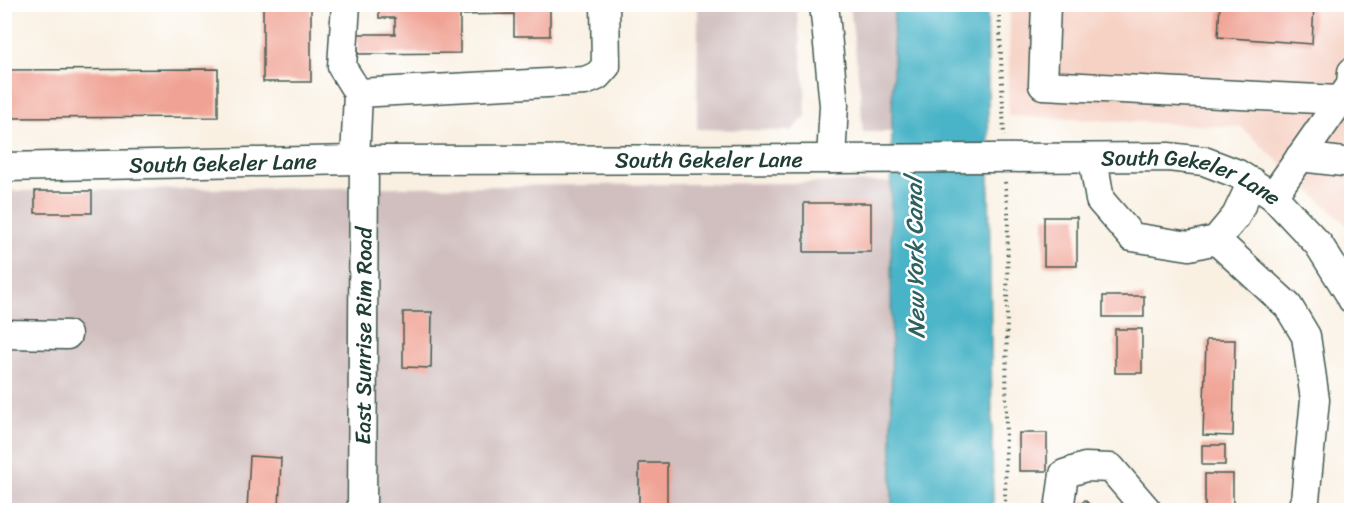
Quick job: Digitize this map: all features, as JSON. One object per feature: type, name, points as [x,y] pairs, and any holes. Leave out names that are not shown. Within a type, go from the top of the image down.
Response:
[{"type":"street","points":[[346,4],[342,67],[358,93],[585,81],[597,76],[606,66],[605,4]]},
{"type":"street","points":[[824,4],[834,105],[831,159]]},
{"type":"street","points":[[1046,4],[1043,85],[1339,100]]},
{"type":"street","points":[[1093,158],[1100,200],[1132,237],[1189,246],[1216,240],[1263,189],[1300,157],[1351,85],[1352,72]]},
{"type":"street","name":"East Sunrise Rim Road","points":[[358,93],[362,510]]},
{"type":"street","name":"South Gekeler Lane","points":[[4,167],[359,160],[1168,157],[1204,161],[1238,174],[1263,189],[1319,245],[1352,299]]},
{"type":"street","points":[[1300,157],[1352,163]]},
{"type":"street","points":[[1216,240],[1288,306],[1306,336],[1315,400],[1305,500],[1301,510]]},
{"type":"street","points":[[4,334],[67,335]]},
{"type":"street","points":[[1059,510],[1064,474],[1085,467],[1111,468],[1147,510]]},
{"type":"path","points":[[999,4],[1004,138],[1002,159],[1008,212],[1005,510]]},
{"type":"shaded area","points":[[698,5],[796,5],[806,117],[791,131],[697,129]]},
{"type":"shaded area","points":[[850,5],[894,5],[892,132],[863,132]]},
{"type":"shaded area","points":[[1010,5],[1351,5],[1351,231],[1241,127],[1008,116]]},
{"type":"shaded area","points":[[891,182],[892,510],[5,510],[4,191]]},
{"type":"water","name":"New York Canal","points":[[894,5],[987,5],[993,510],[892,510],[891,182]]},
{"type":"building","points":[[263,4],[311,4],[311,82],[263,82]]},
{"type":"building","points":[[379,4],[550,4],[550,36],[514,36],[514,14],[460,15],[460,53],[358,54],[358,34],[395,34],[395,18],[379,18]]},
{"type":"building","points":[[1220,4],[1314,4],[1312,44],[1218,37]]},
{"type":"building","points":[[218,69],[218,117],[4,118],[4,70]]},
{"type":"building","points":[[35,191],[92,191],[92,213],[35,213]]},
{"type":"building","points":[[804,203],[871,203],[871,252],[804,252]]},
{"type":"building","points":[[1044,217],[1077,217],[1077,266],[1044,266]]},
{"type":"building","points":[[1103,296],[1144,296],[1144,317],[1103,317]]},
{"type":"building","points":[[403,312],[432,312],[431,368],[403,367]]},
{"type":"building","points":[[1115,329],[1142,329],[1142,373],[1115,373]]},
{"type":"building","points":[[1206,340],[1235,340],[1233,436],[1203,435]]},
{"type":"building","points":[[1019,433],[1047,433],[1047,471],[1019,471]]},
{"type":"building","points":[[1202,445],[1225,445],[1225,465],[1202,465]]},
{"type":"building","points":[[250,456],[281,458],[279,510],[247,510]]},
{"type":"building","points":[[639,463],[667,463],[667,510],[639,510]]},
{"type":"building","points":[[1205,474],[1233,474],[1233,510],[1205,510]]},
{"type":"building","points":[[1085,500],[1095,510],[1075,510]]}]
